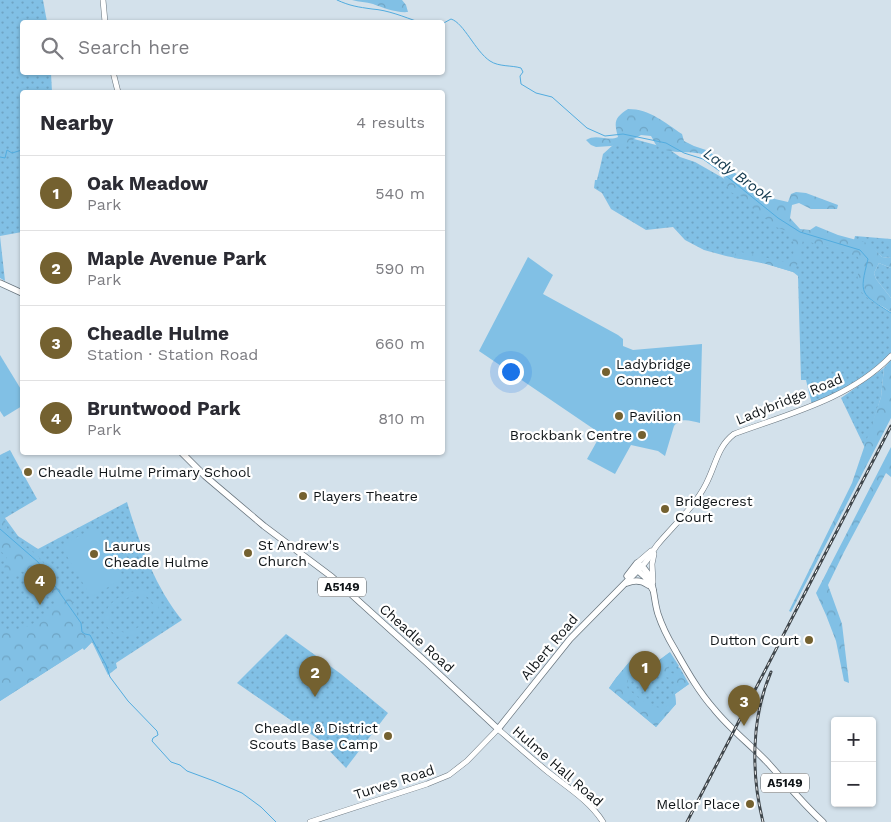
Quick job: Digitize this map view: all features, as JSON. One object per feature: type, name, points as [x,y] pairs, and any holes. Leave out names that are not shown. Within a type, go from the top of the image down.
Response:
[{"type":"main road","points":[[0,283],[20,292]]},
{"type":"main road","name":"Cheadle Road","points":[[184,455],[264,526],[332,577],[498,729]]},
{"type":"main road","name":"Albert Road","points":[[498,729],[570,639],[638,566]]},
{"type":"main road","name":"A5149","points":[[638,566],[653,587],[658,613],[668,637],[714,711],[823,822]]},
{"type":"main road","points":[[622,585],[631,581],[642,581],[653,587]]},
{"type":"street","points":[[104,0],[105,20]]},
{"type":"street","points":[[113,75],[117,90]]},
{"type":"street","name":"Ladybridge Road","points":[[655,548],[702,491],[722,446],[734,434],[839,394],[880,368],[891,356]]},
{"type":"street","name":"Albert Road","points":[[638,566],[649,559],[655,548]]},
{"type":"street","name":"A5149","points":[[653,587],[652,564],[655,548]]},
{"type":"street","name":"Turves Road","points":[[310,822],[449,775],[467,761],[498,729]]},
{"type":"street","name":"Hulme Hall Road","points":[[498,729],[535,762],[583,800],[603,822]]},
{"type":"green space","points":[[0,0],[43,0],[47,20],[20,20],[20,75],[51,75],[52,90],[20,90],[20,232],[0,236]]},
{"type":"green space","points":[[352,0],[402,0],[408,12],[395,11]]},
{"type":"green space","points":[[628,109],[643,111],[663,121],[682,134],[684,141],[709,151],[725,166],[775,199],[788,202],[791,194],[796,192],[806,193],[838,205],[837,209],[811,209],[799,203],[792,205],[790,218],[800,229],[810,230],[816,226],[838,235],[864,242],[872,246],[882,257],[891,258],[891,268],[879,263],[874,273],[876,279],[891,298],[891,312],[868,298],[859,289],[858,273],[861,262],[857,256],[803,240],[798,263],[793,272],[756,261],[734,258],[736,252],[741,252],[785,262],[793,258],[794,245],[792,237],[787,231],[770,225],[767,220],[746,203],[743,197],[730,192],[718,167],[707,156],[662,149],[657,146],[651,136],[641,135],[625,144],[596,147],[586,140],[594,137],[610,139],[618,137],[616,121]]},
{"type":"green space","points":[[623,136],[667,148],[680,157],[695,162],[723,178],[797,230],[865,254],[863,291],[872,301],[891,313],[891,355],[852,386],[812,405],[806,380],[801,380],[798,276],[793,272],[767,264],[704,250],[685,240],[673,227],[646,230],[611,209],[602,193],[594,188],[595,180],[597,180],[603,154]]},
{"type":"green space","points":[[0,236],[5,281],[0,278]]},
{"type":"green space","points":[[855,236],[891,239],[891,258],[882,257],[870,246],[854,240]]},
{"type":"green space","name":"Ladybridge Connect","points":[[528,257],[553,275],[543,294],[618,335],[623,339],[623,346],[633,350],[702,344],[700,423],[686,420],[677,423],[674,426],[665,456],[658,451],[631,445],[615,474],[587,459],[601,434],[479,351]]},
{"type":"green space","points":[[879,263],[891,268],[891,298],[876,279],[874,273]]},
{"type":"green space","points":[[0,355],[20,388],[20,407],[4,417],[0,411]]},
{"type":"green space","points":[[891,360],[891,418],[791,612],[789,611],[852,483],[881,397],[884,368]]},
{"type":"green space","points":[[884,368],[881,397],[865,448],[841,398]]},
{"type":"green space","points":[[891,447],[891,477],[886,473],[828,585],[842,624],[849,683],[844,681],[836,641],[816,593]]},
{"type":"green space","points":[[10,450],[37,499],[5,518],[18,536],[38,549],[127,502],[149,564],[172,607],[182,620],[116,663],[117,668],[108,675],[92,642],[84,650],[83,648],[0,701],[0,455]]},
{"type":"green space","points":[[0,513],[14,539],[37,555],[45,565],[31,575],[21,571],[11,576],[6,574],[4,569],[7,558],[0,550]]},
{"type":"green space","points":[[95,527],[124,578],[91,597],[61,546]]},
{"type":"green space","points":[[46,571],[50,573],[72,600],[80,615],[83,632],[92,634],[94,640],[84,650],[83,648],[0,701],[0,626],[9,631],[23,628],[31,625],[55,607],[56,600],[41,581],[41,576]]},
{"type":"green space","points":[[143,590],[155,596],[159,605],[157,614],[151,624],[141,631],[131,636],[120,636],[111,631],[106,623],[107,609],[119,597]],"holes":[[[138,594],[150,599],[154,606],[153,615],[149,620],[137,628],[126,632],[119,631],[113,627],[110,615],[116,605]]]},
{"type":"green space","points":[[286,634],[341,674],[388,713],[346,768],[318,739],[237,683]]},
{"type":"green space","points":[[670,652],[689,684],[675,694],[676,704],[656,727],[609,688],[636,654],[643,660],[651,653],[658,661]]},
{"type":"green space","points":[[651,653],[658,661],[669,653],[669,672],[682,677],[689,684],[675,694],[676,704],[656,727],[609,688],[636,654],[643,660]],"holes":[[[642,667],[653,674],[674,680],[675,690],[666,707],[661,708],[651,705],[628,689],[630,675]]]},
{"type":"waterway","points":[[337,0],[354,6],[390,12],[413,20]]},
{"type":"waterway","name":"Lady Brook","points":[[445,22],[451,19],[456,22],[479,51],[490,61],[521,68],[523,72],[520,76],[521,84],[536,93],[552,97],[587,128],[605,136],[623,134],[666,143],[684,153],[703,159],[778,218],[800,232],[860,250],[868,259],[863,280],[864,292],[873,301],[891,313]]},
{"type":"waterway","points":[[0,157],[5,158],[7,150],[12,153],[20,151]]},
{"type":"waterway","points":[[0,529],[38,562],[81,623],[82,632],[90,635],[106,665],[110,677],[128,701],[157,731],[158,735],[152,741],[171,762],[180,765],[187,771],[242,793],[261,807],[276,822]]},
{"type":"railway","points":[[687,822],[891,426]]},
{"type":"railway","points":[[763,822],[756,785],[755,746],[760,708],[771,672]]},
{"type":"place","name":"Ladybridge Connect","points":[[606,372]]},
{"type":"place","name":"Pavilion","points":[[619,416]]},
{"type":"place","name":"Brockbank Centre","points":[[642,435]]},
{"type":"place","name":"Cheadle Hulme Primary School","points":[[28,472]]},
{"type":"place","name":"Players Theatre","points":[[303,496]]},
{"type":"place","name":"Bridgecrest Court","points":[[665,509]]},
{"type":"place","name":"St Andrew's Church","points":[[248,553]]},
{"type":"place","name":"Laurus Cheadle Hulme","points":[[94,554]]},
{"type":"place","name":"Bruntwood Park","points":[[40,605]]},
{"type":"place","name":"Dutton Court","points":[[809,640]]},
{"type":"place","name":"Oak Meadow","points":[[645,692]]},
{"type":"place","name":"Maple Avenue Park","points":[[315,697]]},
{"type":"place","name":"Cheadle Hulme","points":[[744,726]]},
{"type":"place","name":"Cheadle & District Scouts Base Camp","points":[[388,736]]},
{"type":"place","name":"Mellor Place","points":[[750,804]]}]
